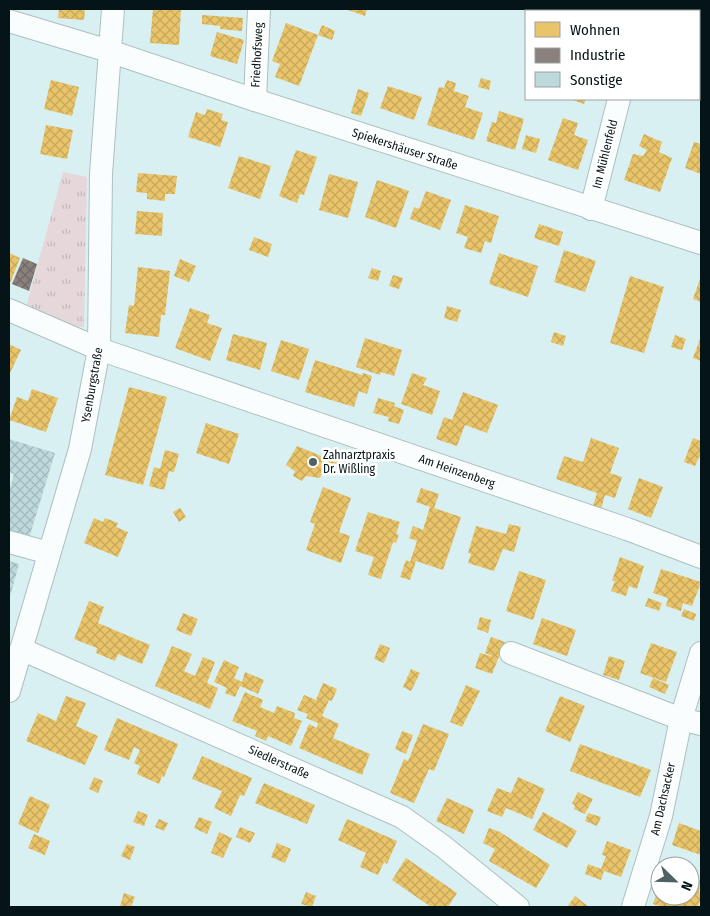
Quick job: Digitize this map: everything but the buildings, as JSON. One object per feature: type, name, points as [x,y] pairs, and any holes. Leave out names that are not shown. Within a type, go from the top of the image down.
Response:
[{"type":"street","name":"Ysenburgstraße","points":[[9,691],[80,449],[99,349],[101,174],[113,9]]},
{"type":"street","name":"Friedhofsweg","points":[[255,100],[260,9]]},
{"type":"street","name":"Spiekershäuser Straße","points":[[9,21],[109,50],[255,100],[701,243]]},
{"type":"street","name":"Im Mühlenfeld","points":[[591,209],[619,100]]},
{"type":"street","name":"Am Heinzenberg","points":[[9,310],[99,349],[618,526],[701,557]]},
{"type":"street","points":[[9,542],[49,553]]},
{"type":"street","name":"Siedlerstraße","points":[[20,649],[402,817],[444,847],[518,907]]},
{"type":"street","points":[[511,653],[691,722]]},
{"type":"street","name":"Am Dachsacker","points":[[633,907],[691,722],[701,653]]},
{"type":"green space","points":[[63,172],[87,177],[84,327],[67,327],[25,311]]},
{"type":"place","name":"Zahnarztpraxis Dr. Wißling","points":[[313,462]]}]
